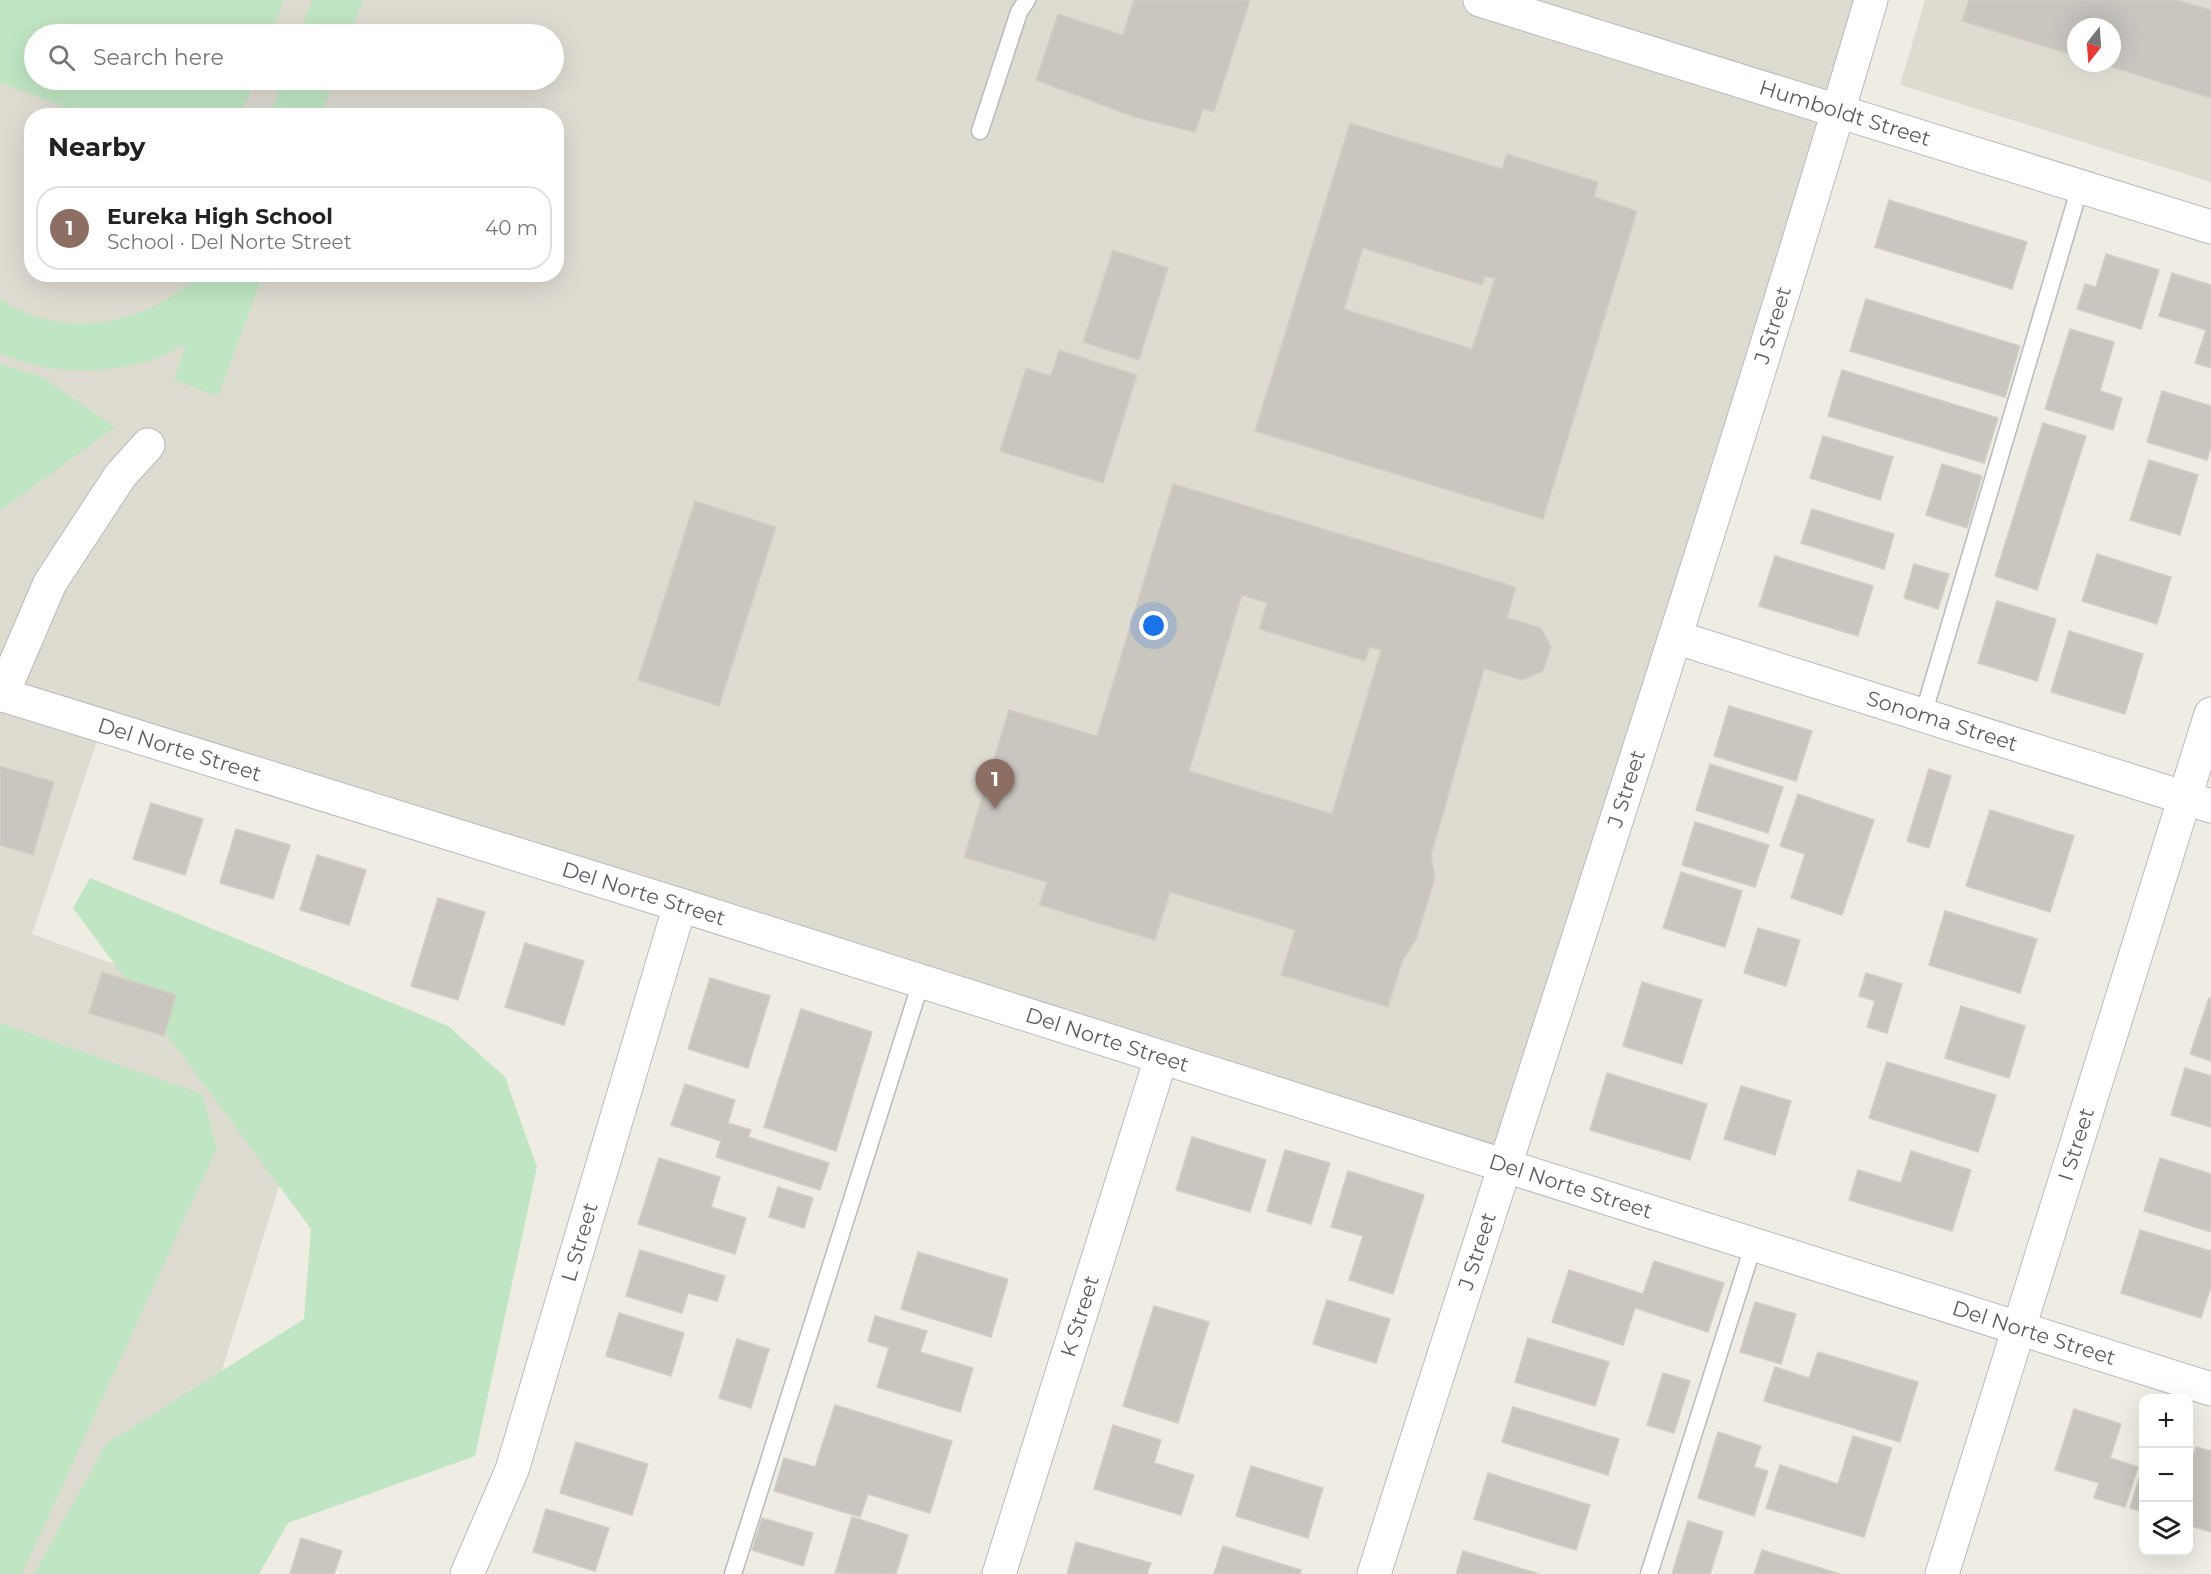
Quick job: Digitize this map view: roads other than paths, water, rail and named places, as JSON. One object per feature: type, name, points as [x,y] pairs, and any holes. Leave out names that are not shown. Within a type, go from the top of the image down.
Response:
[{"type":"street","name":"Humboldt Street","points":[[1480,0],[2211,227]]},
{"type":"street","name":"J Street","points":[[1374,1574],[1675,637],[1871,0]]},
{"type":"street","points":[[1,695],[50,583],[120,476],[148,446]]},
{"type":"street","name":"Sonoma Street","points":[[1675,637],[2198,802]]},
{"type":"street","name":"Del Norte Street","points":[[1,695],[680,905],[2211,1389]]},
{"type":"street","name":"I Street","points":[[1942,1574],[2019,1328],[2198,802],[2211,714]]},
{"type":"street","name":"L Street","points":[[467,1574],[512,1470],[680,905]]},
{"type":"street","name":"K Street","points":[[999,1574],[1161,1058]]},
{"type":"lane","points":[[980,131],[1019,12],[1027,0]]},
{"type":"lane","points":[[1923,715],[2080,187]]},
{"type":"lane","points":[[733,1574],[921,982]]},
{"type":"lane","points":[[1649,1574],[1754,1243]]},
{"type":"place","name":"Eureka High School","points":[[995,809]]}]
